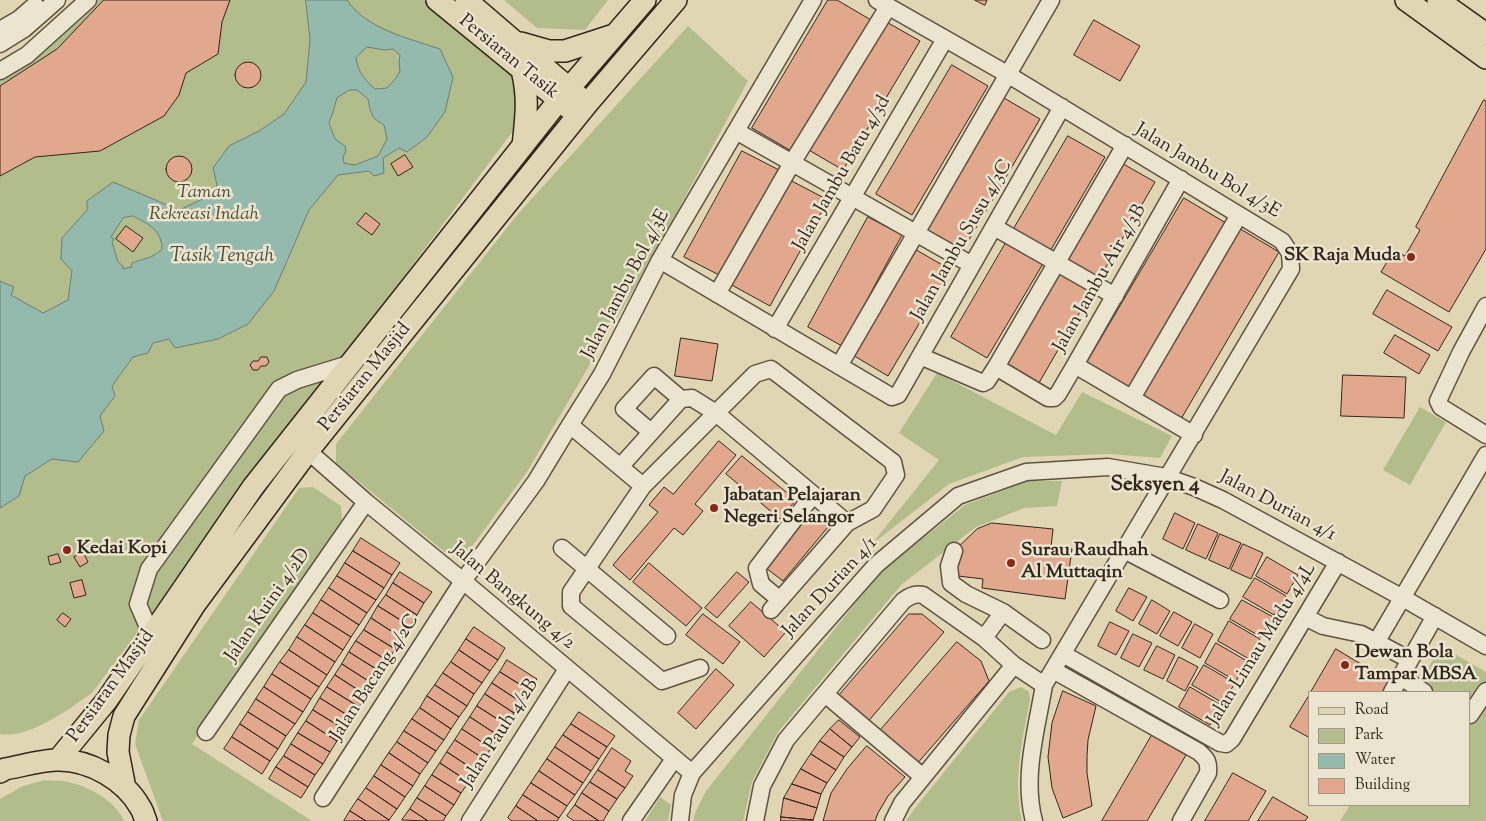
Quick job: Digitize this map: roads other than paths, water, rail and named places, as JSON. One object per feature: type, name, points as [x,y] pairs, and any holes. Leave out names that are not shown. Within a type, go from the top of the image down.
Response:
[{"type":"main road","name":"Persiaran Tasik","points":[[437,0],[522,70],[564,94]]},
{"type":"main road","name":"Persiaran Tasik","points":[[466,0],[513,41],[564,94],[583,110]]},
{"type":"main road","name":"Persiaran Masjid","points":[[58,760],[107,700],[253,487],[522,146],[587,66],[645,0]]},
{"type":"main road","name":"Persiaran Masjid","points":[[125,788],[118,752],[119,735],[124,716],[195,604],[308,451],[583,110],[676,0]]},
{"type":"main road","points":[[1406,0],[1486,58]]},
{"type":"main road","points":[[1438,0],[1460,6],[1486,34]]},
{"type":"main road","points":[[513,41],[549,51],[565,51],[616,34]]},
{"type":"main road","points":[[522,70],[528,106],[522,146]]},
{"type":"main road","points":[[2,769],[58,760],[87,765],[107,774],[125,788],[140,807],[146,821]]},
{"type":"street","points":[[0,30],[19,19],[41,0]]},
{"type":"street","points":[[0,44],[24,29],[57,0]]},
{"type":"street","points":[[0,71],[27,55],[88,0]]},
{"type":"street","name":"Jalan Jambu Bol 4/3E","points":[[463,581],[536,481],[602,374],[660,260],[813,0]]},
{"type":"street","points":[[660,260],[838,366],[1051,0]]},
{"type":"street","points":[[717,294],[882,3]]},
{"type":"street","name":"Jalan Jambu Bol 4/3E","points":[[882,3],[1007,74],[1181,179],[1282,241],[1290,253],[1292,269],[1194,435],[1166,477],[1044,685]]},
{"type":"street","name":"Jalan Jambu Batu 4/3d","points":[[775,329],[946,39]]},
{"type":"street","name":"Jalan Jambu Susu 4/3C","points":[[838,366],[892,397],[898,395],[1062,107]]},
{"type":"street","points":[[736,131],[972,265]]},
{"type":"street","points":[[920,356],[983,383],[987,381],[1125,145]]},
{"type":"street","name":"Jalan Jambu Air 4/3B","points":[[996,367],[1048,398],[1054,398],[1058,394],[1181,179]]},
{"type":"street","points":[[1132,398],[1239,215]]},
{"type":"street","points":[[994,227],[1115,296]]},
{"type":"street","points":[[1486,306],[1461,352],[1438,401],[1441,407],[1486,435]]},
{"type":"street","points":[[151,634],[138,604],[149,568],[279,389],[297,380],[352,363]]},
{"type":"street","points":[[1076,365],[1194,435]]},
{"type":"street","points":[[700,668],[662,682],[571,606],[571,592],[587,567],[643,486],[755,374],[771,369],[893,462],[896,475],[873,509],[847,523],[776,605],[760,584],[757,568],[813,495]]},
{"type":"street","points":[[650,432],[624,409],[654,376],[681,399]]},
{"type":"street","points":[[620,467],[681,399],[692,398],[716,413],[847,523]]},
{"type":"street","points":[[570,425],[643,486]]},
{"type":"street","name":"Jalan Bangkung 4/2","points":[[308,451],[366,502],[692,773]]},
{"type":"street","points":[[1377,641],[1486,455]]},
{"type":"street","name":"Jalan Durian 4/1","points":[[680,821],[683,796],[692,773],[876,565],[958,496],[1026,472],[1108,467],[1166,477],[1194,487],[1223,500],[1338,562],[1486,646]]},
{"type":"street","name":"Jalan Kuini 4/2D","points":[[206,732],[366,502]]},
{"type":"street","points":[[562,548],[668,636]]},
{"type":"street","points":[[1124,550],[1220,600]]},
{"type":"street","points":[[954,551],[948,566],[952,583],[966,594],[1003,612],[1042,640]]},
{"type":"street","name":"Jalan Limau Madu 4/4L","points":[[1063,654],[1220,743],[1226,744],[1232,739],[1338,562]]},
{"type":"street","name":"Jalan Bacang 4/2C","points":[[324,798],[463,581]]},
{"type":"street","points":[[755,821],[762,786],[786,740],[903,601],[918,594],[923,595],[984,638],[1014,665],[1044,685],[1031,762],[1030,807],[1034,821]]},
{"type":"street","points":[[984,638],[1003,612]]},
{"type":"street","points":[[1393,691],[1435,616]]},
{"type":"street","points":[[1305,617],[1322,626],[1362,634],[1410,660]]},
{"type":"street","points":[[893,821],[902,803],[1014,665]]},
{"type":"street","name":"Jalan Pauh 4/2B","points":[[470,821],[567,669]]},
{"type":"street","points":[[1053,670],[1199,752],[1206,758],[1209,764],[1208,773],[1182,821]]},
{"type":"street","points":[[1401,677],[1422,691]]},
{"type":"street","points":[[1471,714],[1486,691]]},
{"type":"street","points":[[825,694],[923,777]]},
{"type":"street","points":[[631,821],[674,759]]},
{"type":"water","name":"Tasik Tengah","points":[[306,0],[347,0],[355,10],[376,25],[440,49],[453,77],[445,112],[427,137],[407,152],[399,148],[383,158],[384,173],[374,176],[369,171],[338,175],[309,210],[274,291],[248,324],[218,339],[175,348],[169,339],[153,343],[148,353],[133,357],[112,386],[115,396],[100,416],[104,431],[78,462],[52,459],[25,476],[19,496],[0,508],[0,281],[14,287],[11,295],[43,313],[68,300],[72,271],[61,259],[62,238],[87,210],[87,201],[113,182],[179,210],[207,197],[217,185],[213,168],[229,146],[259,131],[284,114],[306,82],[310,40]],"holes":[[[367,47],[384,50],[393,49],[400,55],[400,71],[387,88],[375,89],[360,72],[356,58]],[[350,90],[357,90],[368,99],[372,115],[384,125],[387,139],[378,156],[355,165],[344,163],[345,146],[335,139],[329,123],[337,98]],[[133,216],[153,228],[160,237],[162,249],[151,257],[132,263],[131,267],[123,269],[123,266],[118,262],[112,242],[114,239],[111,237],[123,218]]]},
{"type":"place","name":"SK Raja Muda","points":[[1411,257]]},
{"type":"place","name":"Jabatan Pelajaran Negeri Selangor","points":[[714,508]]},
{"type":"place","name":"Kedai Kopi","points":[[67,550]]},
{"type":"place","name":"Surau Raudhah Al Muttaqin","points":[[1011,563]]},
{"type":"place","name":"Dewan Bola Tampar MBSA","points":[[1345,665]]},
{"type":"district","name":"Seksyen 4","points":[[1155,486]]},
{"type":"park label","name":"Taman Rekreasi Indah","points":[[204,205]]}]
